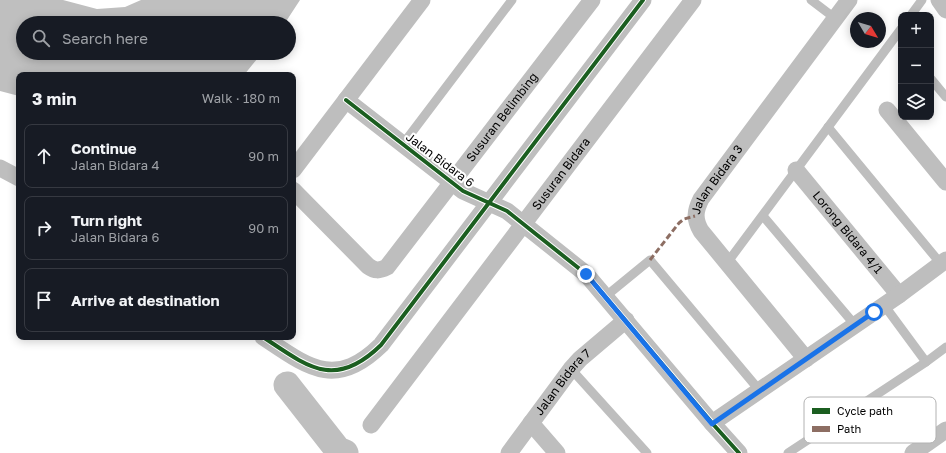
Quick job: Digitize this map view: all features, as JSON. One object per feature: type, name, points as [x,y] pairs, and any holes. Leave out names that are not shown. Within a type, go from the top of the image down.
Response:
[{"type":"street","points":[[296,166],[422,0]]},
{"type":"street","name":"Susuran Belimbing","points":[[296,193],[368,266],[374,270],[380,270],[387,267],[592,0]]},
{"type":"street","points":[[268,340],[310,366],[326,370],[342,370],[358,364],[370,355],[381,345],[643,0]]},
{"type":"street","name":"Susuran Bidara","points":[[371,425],[693,0]]},
{"type":"street","name":"Jalan Bidara 3","points":[[806,359],[727,263],[697,224],[695,216],[697,207],[702,199],[849,0]]},
{"type":"street","points":[[939,0],[946,10]]},
{"type":"street","name":"Jalan Bidara 6","points":[[346,100],[452,183],[466,193],[507,211],[586,274],[712,424],[739,453]]},
{"type":"street","points":[[887,110],[946,182]]},
{"type":"street","points":[[0,168],[16,176]]},
{"type":"street","name":"Lorong Bidara 4/1","points":[[796,170],[899,295]]},
{"type":"street","points":[[712,424],[899,295],[944,262]]},
{"type":"street","name":"Jalan Bidara 7","points":[[509,453],[571,369],[580,359],[626,320]]},
{"type":"street","points":[[531,423],[557,453]]},
{"type":"street","points":[[936,437],[946,430]]},
{"type":"street","points":[[913,453],[927,443]]},
{"type":"lane","points":[[403,144],[512,0]]},
{"type":"lane","points":[[811,0],[836,19]]},
{"type":"lane","points":[[913,12],[922,0]]},
{"type":"lane","points":[[727,263],[828,127],[898,37]]},
{"type":"lane","points":[[934,83],[946,97]]},
{"type":"lane","points":[[828,127],[944,262]]},
{"type":"lane","points":[[762,216],[855,325]]},
{"type":"lane","points":[[606,296],[650,260],[760,390]]},
{"type":"lane","points":[[884,305],[926,362]]},
{"type":"lane","points":[[873,397],[946,347]]},
{"type":"lane","points":[[571,369],[647,453]]},
{"type":"lane","points":[[788,453],[804,442]]},
{"type":"shaded area","points":[[0,0],[63,0],[97,9],[125,7],[141,0],[300,0],[290,16],[16,16],[16,60],[256,60],[246,72],[16,72],[16,95],[0,91]]},
{"type":"waterway","points":[[287,385],[338,450],[345,453]]},
{"type":"marked path","points":[[650,260],[679,223],[684,219],[695,216]]},
{"type":"cycle path","points":[[268,340],[308,365],[322,369],[335,370],[349,367],[365,359],[381,345],[643,0]]},
{"type":"cycle path","points":[[346,100],[463,191],[507,211],[586,274],[739,453]]},
{"type":"route","points":[[586,274],[712,424],[874,312]]}]
